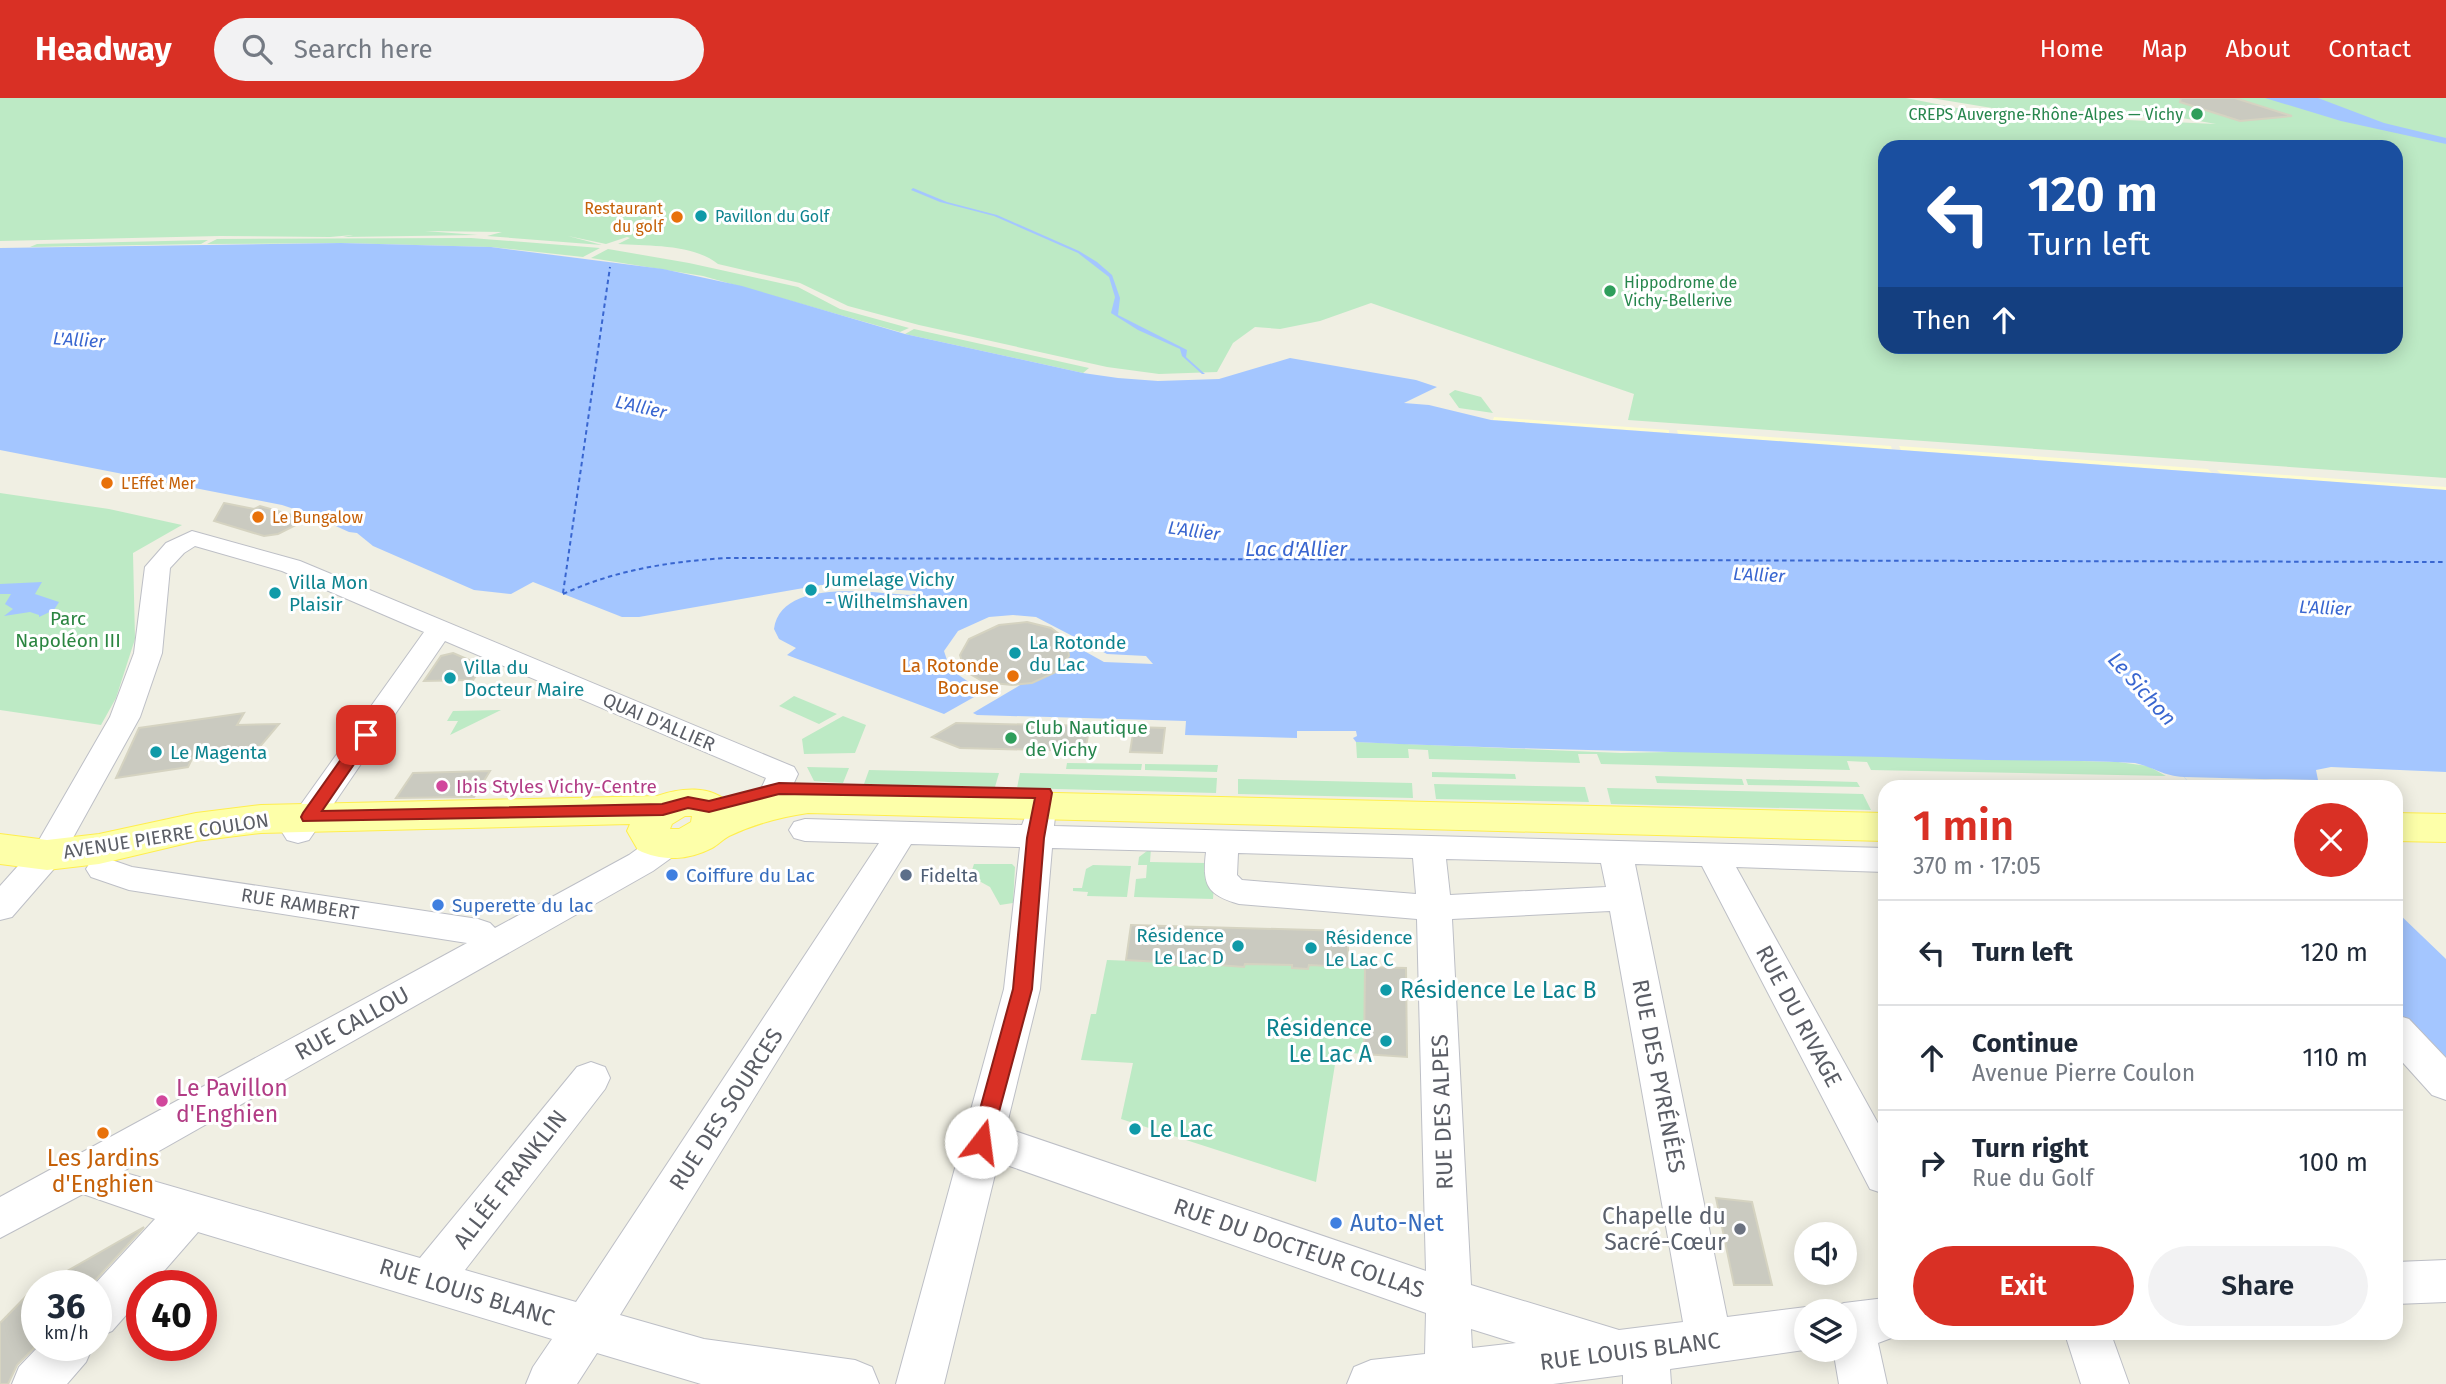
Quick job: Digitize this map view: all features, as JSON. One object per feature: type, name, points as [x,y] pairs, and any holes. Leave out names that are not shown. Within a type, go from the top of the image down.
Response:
[{"type":"main road","points":[[659,829],[692,841],[710,817],[777,789],[808,800],[1040,812],[1878,827]]},
{"type":"main road","points":[[1040,812],[1878,814]]},
{"type":"main road","name":"AVENUE PIERRE COULON","points":[[13,870],[197,827],[261,819],[304,824],[617,826],[659,829]]},
{"type":"main road","name":"AVENUE PIERRE COULON","points":[[13,870],[56,878],[103,869],[192,842],[304,824]]},
{"type":"main road","points":[[2403,827],[2446,828]]},
{"type":"main road","points":[[2403,841],[2446,842]]},
{"type":"street","name":"QUAI D'ALLIER","points":[[71,815],[125,717],[148,653],[158,567],[175,548],[192,538],[291,566],[439,630],[777,789]]},
{"type":"street","points":[[304,824],[439,630]]},
{"type":"street","points":[[920,1384],[1023,989],[1040,812]]},
{"type":"street","points":[[805,830],[902,833],[1040,812],[1223,842],[1878,860]]},
{"type":"street","points":[[13,870],[71,815]]},
{"type":"street","points":[[13,870],[40,837],[71,815]]},
{"type":"street","name":"RUE CALLOU","points":[[0,1219],[641,863],[659,829]]},
{"type":"street","name":"RUE DES SOURCES","points":[[550,1384],[902,833]]},
{"type":"street","points":[[1223,842],[1220,877],[1228,888],[1239,892],[1434,908],[1625,898]]},
{"type":"street","name":"RUE DES ALPES","points":[[1429,848],[1434,908],[1449,1300],[1448,1375]]},
{"type":"street","name":"RUE DES PYRÉNÉES","points":[[1616,853],[1709,1341]]},
{"type":"street","name":"RUE DU RIVAGE","points":[[1713,856],[1878,1163]]},
{"type":"street","name":"RUE RAMBERT","points":[[103,869],[129,878],[478,932],[491,946]]},
{"type":"street","points":[[2403,1038],[2446,1084]]},
{"type":"street","name":"ALLÉE FRANKLIN","points":[[429,1281],[591,1078]]},
{"type":"street","name":"RUE DU DOCTEUR COLLAS","points":[[981,1142],[1006,1145],[1449,1300],[1637,1362]]},
{"type":"street","name":"RUE LOUIS BLANC","points":[[91,1169],[99,1183],[585,1329],[704,1362],[855,1384]]},
{"type":"street","points":[[112,1298],[191,1209]]},
{"type":"street","points":[[2403,1283],[2446,1281]]},
{"type":"street","points":[[1860,1323],[1863,1384]]},
{"type":"street","name":"RUE LOUIS BLANC","points":[[1371,1384],[1448,1375],[1637,1362],[1709,1341],[1794,1330]]},
{"type":"street","points":[[2090,1340],[2105,1384]]},
{"type":"street","points":[[36,1384],[57,1361]]},
{"type":"green space","points":[[0,98],[1906,98],[1972,111],[2018,115],[2216,124],[2182,118],[1998,109],[1931,98],[2446,98],[2446,478],[1628,420],[1634,394],[1371,303],[1320,321],[1280,329],[1255,327],[1233,343],[1217,372],[1159,374],[1107,367],[919,325],[848,306],[800,283],[718,264],[708,257],[684,249],[618,244],[630,238],[627,237],[606,244],[568,236],[602,245],[487,236],[502,232],[425,231],[478,235],[343,237],[353,235],[0,241]]},
{"type":"green space","points":[[471,238],[600,248],[583,257],[491,247],[341,243],[207,244],[217,239]]},
{"type":"green space","points":[[208,240],[201,244],[30,247],[37,244]]},
{"type":"green space","points":[[608,249],[689,263],[798,287],[840,309],[909,328],[900,332],[703,276],[591,258]]},
{"type":"green space","points":[[914,329],[1089,368],[1083,373],[905,334]]},
{"type":"green space","points":[[1455,390],[1481,397],[1493,413],[1459,408],[1449,394]]},
{"type":"green space","name":"Parc Napoléon III","points":[[0,493],[109,509],[182,525],[133,553],[135,639],[116,698],[101,725],[0,710]]},
{"type":"green space","points":[[794,696],[837,714],[819,724],[779,706]]},
{"type":"green space","points":[[501,710],[450,735],[458,721],[447,721],[453,711]]},
{"type":"green space","points":[[843,716],[866,725],[855,753],[804,754],[802,739]]},
{"type":"green space","points":[[1356,742],[1621,753],[1714,751],[2118,762],[2148,766],[2166,776],[1871,770],[1867,762],[1847,761],[1850,770],[1601,764],[1597,754],[1578,754],[1580,763],[1429,759],[1428,750],[1408,749],[1409,758],[1357,758]]},
{"type":"green space","points":[[1067,763],[1142,764],[1141,770],[1066,769]]},
{"type":"green space","points":[[1145,764],[1218,765],[1217,772],[1145,770]]},
{"type":"green space","points":[[807,767],[849,768],[843,783],[814,781]]},
{"type":"green space","points":[[869,770],[999,773],[995,787],[864,784]]},
{"type":"green space","points":[[1432,772],[1515,774],[1516,779],[1432,777]]},
{"type":"green space","points":[[1020,773],[1217,778],[1216,793],[1017,788]]},
{"type":"green space","points":[[1655,776],[1742,779],[1744,785],[1657,783]]},
{"type":"green space","points":[[1238,779],[1412,783],[1413,798],[1238,794]]},
{"type":"green space","points":[[1746,779],[1857,782],[1860,787],[1748,785]]},
{"type":"green space","points":[[1434,784],[1585,787],[1589,802],[1436,799]]},
{"type":"green space","points":[[1607,788],[1863,794],[1871,810],[1611,804]]},
{"type":"green space","points":[[1151,848],[1150,862],[1205,863],[1204,872],[1211,873],[1214,885],[1213,899],[1134,897],[1136,879],[1146,878],[1147,865],[1138,865],[1139,857]]},
{"type":"green space","points":[[974,864],[1012,864],[1015,867],[1013,903],[1000,905],[990,887],[970,876]]},
{"type":"green space","points":[[1093,865],[1131,866],[1127,897],[1087,896],[1088,892],[1073,891],[1073,888],[1082,888],[1086,869]]},
{"type":"green space","points":[[1107,960],[1244,967],[1245,964],[1292,965],[1293,968],[1308,968],[1309,965],[1365,967],[1364,1054],[1337,1052],[1316,1182],[1121,1119],[1133,1063],[1081,1060],[1091,1014],[1096,1014]]},
{"type":"sand","points":[[1494,417],[1669,430],[1669,433],[1493,420]]},
{"type":"sand","points":[[1677,430],[1891,446],[1892,450],[1678,434]]},
{"type":"sand","points":[[1899,446],[2208,469],[2212,473],[1901,450]]},
{"type":"sand","points":[[2217,470],[2446,487],[2446,490],[2221,474]]},
{"type":"water","points":[[2265,98],[2318,98],[2384,123],[2446,138],[2446,144],[2341,121]]},
{"type":"water","points":[[913,188],[947,202],[997,215],[1079,251],[1097,262],[1112,275],[1120,298],[1118,315],[1187,350],[1186,357],[1205,374],[1182,356],[1180,349],[1138,330],[1111,313],[1115,297],[1109,277],[1078,253],[994,216],[940,202],[911,190]]},
{"type":"water","name":"Lac d'Allier","points":[[341,243],[491,247],[663,269],[742,286],[905,334],[1083,373],[1118,378],[1158,381],[1219,379],[1290,358],[1416,380],[1437,387],[1404,403],[1429,405],[1491,420],[2446,490],[2446,772],[2331,767],[2316,770],[2318,780],[2186,780],[2135,763],[2098,761],[1356,742],[1353,738],[1357,736],[1356,731],[1297,731],[1297,738],[1185,735],[1186,721],[977,715],[973,713],[1024,683],[1058,670],[1069,656],[1068,642],[1104,662],[1153,664],[1146,656],[1107,654],[1036,617],[1013,615],[989,617],[958,631],[944,651],[950,669],[983,692],[944,714],[787,655],[796,648],[779,639],[774,629],[780,613],[793,601],[811,595],[854,591],[911,595],[917,593],[916,591],[821,585],[639,617],[622,617],[533,582],[511,594],[474,590],[373,546],[357,533],[282,505],[0,450],[0,248]]},
{"type":"water","points":[[42,582],[35,594],[59,602],[54,610],[39,617],[30,612],[4,616],[13,609],[5,604],[11,594],[0,594],[0,584]]},
{"type":"water","points":[[2403,918],[2446,959],[2446,1063],[2403,1017]]},
{"type":"pier","points":[[2184,777],[2295,780],[2187,780]]},
{"type":"building","points":[[2181,98],[2235,98],[2292,116],[2240,121],[2180,102]]},
{"type":"building","name":"Le Bungalow","points":[[224,503],[254,509],[260,506],[299,517],[294,519],[302,522],[278,534],[264,536],[214,521]]},
{"type":"building","name":"La Rotonde du Lac","points":[[1027,622],[1051,628],[1067,640],[1069,656],[1056,672],[1032,683],[1012,685],[984,682],[965,671],[960,655],[969,639],[999,625]]},
{"type":"building","name":"Villa du Docteur Maire","points":[[453,653],[483,666],[473,680],[424,681],[441,656]]},
{"type":"building","name":"Le Magenta","points":[[244,713],[237,725],[279,724],[257,750],[196,751],[188,767],[116,778],[139,728]]},
{"type":"building","name":"Club Nautique de Vichy","points":[[956,723],[1090,726],[1085,751],[960,748],[932,737]]},
{"type":"building","points":[[1134,727],[1165,728],[1162,753],[1130,752]]},
{"type":"building","name":"Ibis Styles Vichy-Centre","points":[[490,771],[474,797],[396,798],[413,773]]},
{"type":"building","points":[[1131,925],[1347,931],[1349,967],[1309,965],[1308,969],[1292,968],[1292,965],[1245,964],[1244,967],[1179,962],[1178,965],[1161,965],[1161,962],[1126,960]]},
{"type":"building","points":[[1365,967],[1406,968],[1407,1057],[1364,1054]]},
{"type":"building","name":"Chapelle du Sacré-Cœur","points":[[1716,1198],[1752,1202],[1772,1285],[1734,1285]]},
{"type":"building","points":[[144,1227],[105,1270],[69,1270]]},
{"type":"building","points":[[21,1301],[21,1361],[8,1384],[0,1384],[0,1323]]},
{"type":"ferry route","points":[[563,593],[610,267]]},
{"type":"ferry route","points":[[563,594],[642,568],[725,558],[2446,562]]},
{"type":"place","name":"CREPS Auvergne-Rhône-Alpes — Vichy","points":[[2197,114]]},
{"type":"place","name":"Pavillon du Golf","points":[[701,216]]},
{"type":"place","name":"Restaurant du golf","points":[[677,217]]},
{"type":"place","name":"Hippodrome de Vichy-Bellerive","points":[[1610,291]]},
{"type":"place","name":"L'Effet Mer","points":[[107,483]]},
{"type":"place","name":"Le Bungalow","points":[[258,517]]},
{"type":"place","name":"Jumelage Vichy - Wilhelmshaven","points":[[811,590]]},
{"type":"place","name":"Villa Mon Plaisir","points":[[275,593]]},
{"type":"place","name":"La Rotonde du Lac","points":[[1015,653]]},
{"type":"place","name":"La Rotonde Bocuse","points":[[1013,676]]},
{"type":"place","name":"Villa du Docteur Maire","points":[[450,678]]},
{"type":"place","name":"Club Nautique de Vichy","points":[[1011,738]]},
{"type":"place","name":"Le Magenta","points":[[156,752]]},
{"type":"place","name":"Ibis Styles Vichy-Centre","points":[[442,786]]},
{"type":"place","name":"Coiffure du Lac","points":[[672,875]]},
{"type":"place","name":"Fidelta","points":[[906,875]]},
{"type":"place","name":"Superette du lac","points":[[438,905]]},
{"type":"place","name":"Résidence Le Lac D","points":[[1238,946]]},
{"type":"place","name":"Résidence Le Lac C","points":[[1311,948]]},
{"type":"place","name":"Résidence Le Lac B","points":[[1386,990]]},
{"type":"place","name":"Résidence Le Lac A","points":[[1386,1041]]},
{"type":"place","name":"Le Pavillon d'Enghien","points":[[162,1101]]},
{"type":"place","name":"Le Lac","points":[[1135,1129]]},
{"type":"place","name":"Les Jardins d'Enghien","points":[[103,1133]]},
{"type":"place","name":"Auto-Net","points":[[1336,1223]]},
{"type":"place","name":"Chapelle du Sacré-Cœur","points":[[1740,1229]]},
{"type":"route","points":[[366,735],[309,817],[663,810],[688,802],[709,807],[779,788],[1044,793],[1036,838],[1023,989],[981,1142]]},
{"type":"water label","name":"L'Allier","points":[[79,340]]},
{"type":"water label","name":"L'Allier","points":[[641,407]]},
{"type":"water label","name":"L'Allier","points":[[1194,531]]},
{"type":"water label","name":"L'Allier","points":[[1759,575]]},
{"type":"water label","name":"L'Allier","points":[[2325,608]]},
{"type":"water label","name":"Le Sichon","points":[[2142,689]]}]
